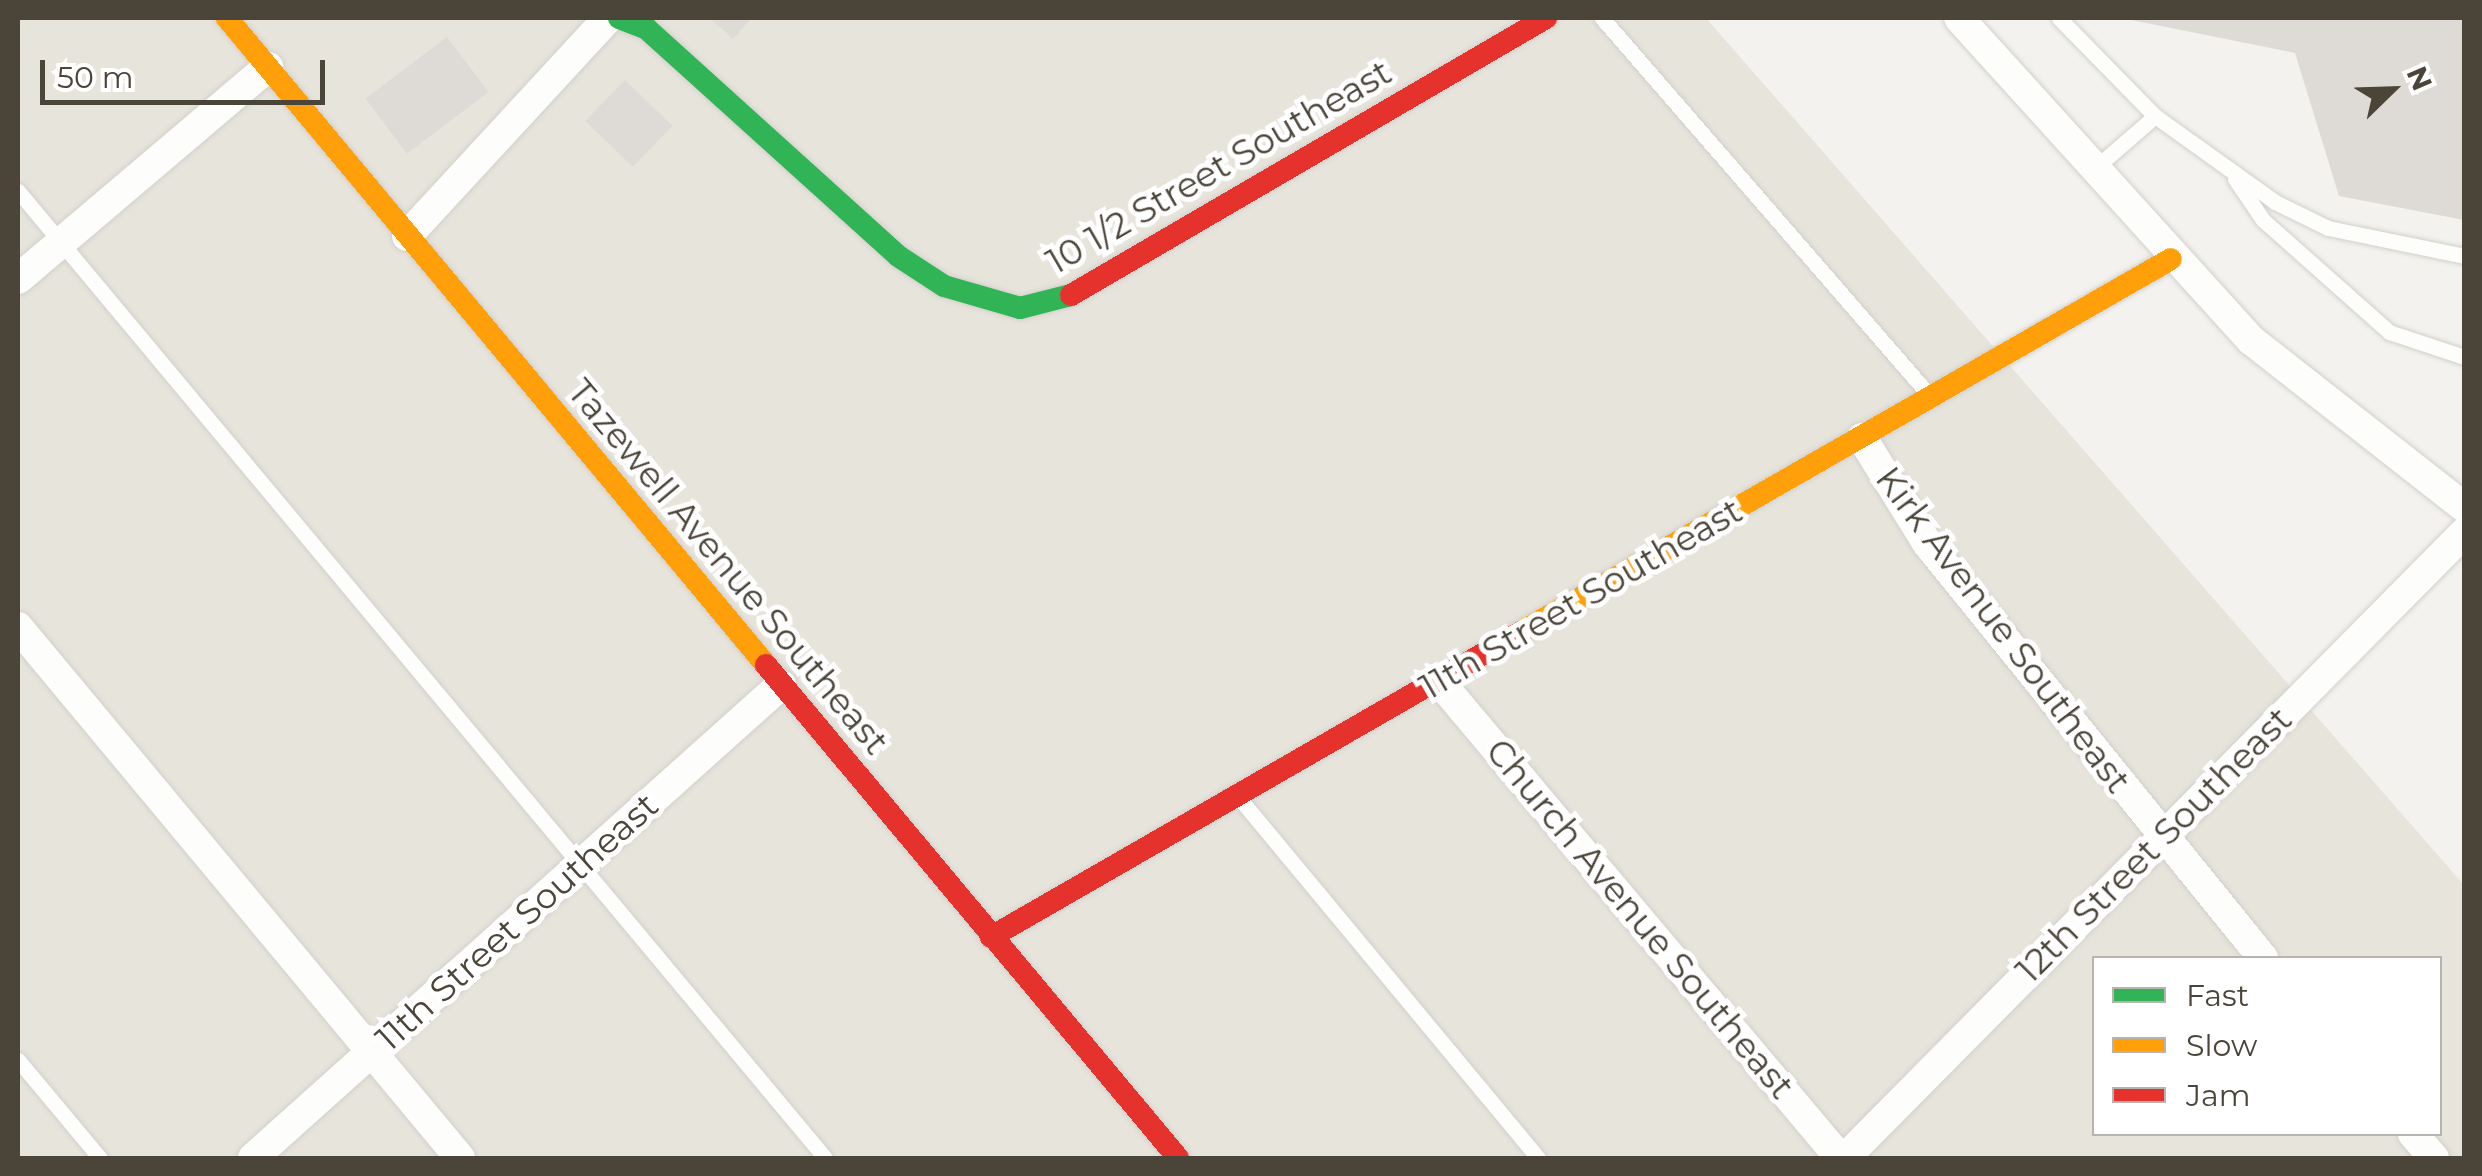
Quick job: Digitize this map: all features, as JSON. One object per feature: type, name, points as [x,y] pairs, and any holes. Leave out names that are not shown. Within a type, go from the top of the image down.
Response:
[{"type":"street","name":"Tazewell Avenue Southeast","points":[[227,18],[1178,1158]]},
{"type":"street","points":[[407,236],[608,18]]},
{"type":"street","name":"10 1/2 Street Southeast","points":[[619,18],[647,29],[827,192],[944,286],[987,304],[1053,305],[1546,18]]},
{"type":"street","points":[[1959,18],[2171,260],[2251,340],[2464,507]]},
{"type":"street","points":[[18,279],[268,67]]},
{"type":"street","name":"11th Street Southeast","points":[[991,938],[2171,260]]},
{"type":"street","name":"Kirk Avenue Southeast","points":[[1862,438],[1927,543],[2161,840],[2261,956]]},
{"type":"street","name":"12th Street Southeast","points":[[1843,1158],[2464,533]]},
{"type":"street","points":[[18,627],[460,1158]]},
{"type":"street","name":"Church Avenue Southeast","points":[[1439,681],[1843,1158]]},
{"type":"street","name":"11th Street Southeast","points":[[253,1158],[781,685]]},
{"type":"street","points":[[2415,1136],[2434,1158]]},
{"type":"lane","points":[[1602,18],[1931,398]]},
{"type":"lane","points":[[2059,18],[2155,116],[2227,167],[2328,228],[2464,256]]},
{"type":"lane","points":[[2093,170],[2155,116]]},
{"type":"lane","points":[[2227,167],[2263,220],[2389,332],[2464,357]]},
{"type":"lane","points":[[18,191],[576,869],[824,1158]]},
{"type":"lane","points":[[1237,796],[1538,1158]]},
{"type":"lane","points":[[18,1060],[100,1158]]},
{"type":"shaded area","points":[[18,18],[1706,18],[2464,885],[2464,1158],[18,1158]]},
{"type":"building","points":[[710,18],[752,18],[733,39]]},
{"type":"building","points":[[2121,18],[2464,18],[2464,220],[2339,196],[2295,53]]},
{"type":"building","points":[[447,37],[489,92],[407,153],[366,98]]},
{"type":"building","points":[[625,80],[672,126],[633,167],[585,121]]},
{"type":"traffic: fast","points":[[619,18],[647,29],[898,256],[944,286],[1020,308],[1071,295]]},
{"type":"traffic: slow","points":[[227,18],[766,665]]},
{"type":"traffic: slow","points":[[1521,632],[2171,259]]},
{"type":"traffic: jam","points":[[1071,295],[1546,18]]},
{"type":"traffic: jam","points":[[991,937],[1521,632]]},
{"type":"traffic: jam","points":[[766,665],[1178,1158]]}]
